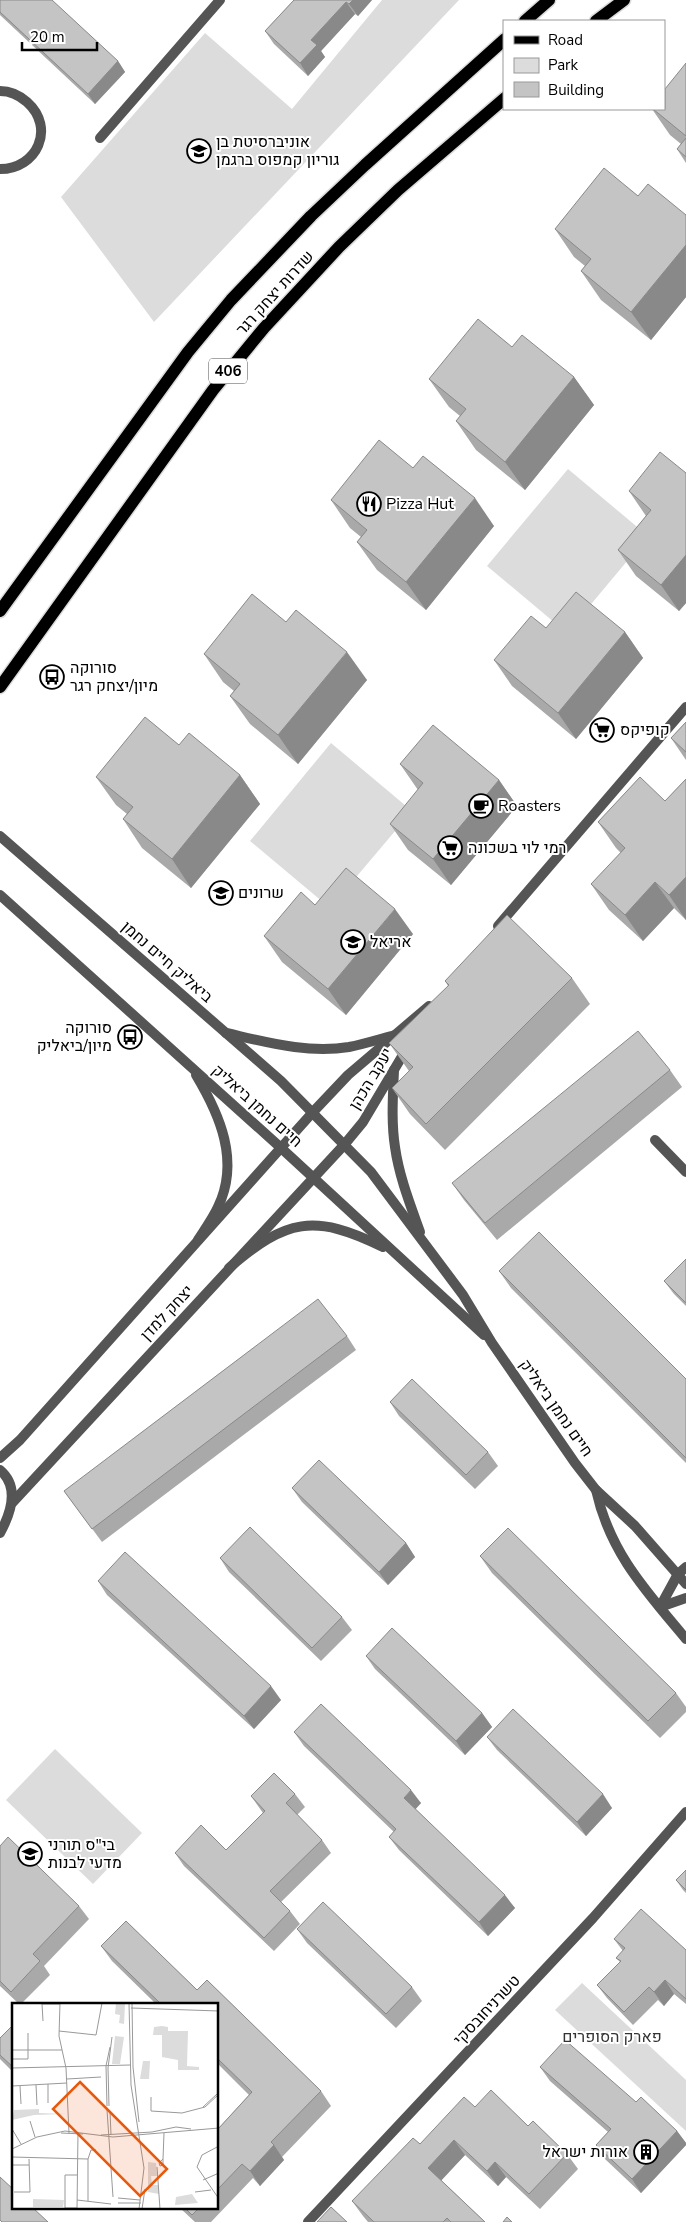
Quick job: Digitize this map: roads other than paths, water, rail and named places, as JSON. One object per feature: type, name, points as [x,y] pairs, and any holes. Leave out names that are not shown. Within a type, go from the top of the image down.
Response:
[{"type":"main road","points":[[526,20],[549,0]]},
{"type":"main road","points":[[597,20],[624,0]]},
{"type":"main road","name":"שדרות יצחק רגר","points":[[0,611],[188,352],[231,300],[311,216],[503,42]]},
{"type":"main road","name":"שדרות יצחק רגר","points":[[0,687],[213,390],[264,328],[339,247],[398,190],[503,100]]},
{"type":"street","points":[[100,138],[220,0]]},
{"type":"street","points":[[0,91],[9,91],[23,98],[34,108],[41,119],[43,133],[38,148],[29,157],[16,166],[0,169]]},
{"type":"street","points":[[491,935],[686,707]]},
{"type":"street","name":"ביאליק חיים נחמן","points":[[0,836],[225,1033],[312,1112]]},
{"type":"street","name":"חיים נחמן ביאליק","points":[[0,895],[280,1147],[312,1179],[492,1343]]},
{"type":"street","name":"יעקב הכהן","points":[[312,1112],[348,1075],[436,1001],[362,1122],[344,1144]]},
{"type":"street","points":[[225,1033],[313,1049],[349,1047],[394,1035]]},
{"type":"street","points":[[190,1066],[218,1117],[227,1154],[228,1174],[218,1206],[198,1240]]},
{"type":"street","points":[[394,1070],[392,1112],[395,1148],[404,1186],[424,1242]]},
{"type":"street","name":"חיים נחמן ביאליק","points":[[312,1112],[371,1172],[424,1242],[463,1295],[492,1343],[596,1490],[635,1526],[686,1584]]},
{"type":"street","name":"יצחק למדן","points":[[0,1458],[20,1440],[312,1112]]},
{"type":"street","points":[[655,1140],[686,1172]]},
{"type":"street","name":"יצחק למדן","points":[[12,1503],[344,1144]]},
{"type":"street","points":[[229,1268],[255,1246],[274,1235],[293,1228],[310,1225],[331,1226],[357,1234],[393,1252]]},
{"type":"street","points":[[0,1470],[11,1485],[12,1503],[8,1519],[0,1533]]},
{"type":"street","name":"חיים נחמן ביאליק","points":[[596,1490],[607,1528],[620,1554],[637,1580],[686,1639]]},
{"type":"street","points":[[660,1607],[678,1574],[686,1567]]},
{"type":"street","points":[[660,1607],[686,1598]]},
{"type":"street","name":"טשרניחובסקי","points":[[308,2222],[594,1918],[685,1813]]},
{"type":"place","name":"אוניברסיטת בן גוריון קמפוס ברגמן","points":[[199,151]]},
{"type":"place","name":"Pizza Hut","points":[[369,504]]},
{"type":"place","name":"סורוקה מיון/יצחק רגר","points":[[52,677]]},
{"type":"place","name":"קופיקס","points":[[602,730]]},
{"type":"place","name":"Roasters","points":[[481,806]]},
{"type":"place","name":"רמי לוי בשכונה","points":[[450,848]]},
{"type":"place","name":"שרונים","points":[[221,893]]},
{"type":"place","name":"אריאל","points":[[353,942]]},
{"type":"place","name":"סורוקה מיון/ביאליק","points":[[130,1037]]},
{"type":"place","name":"בי\"ס תורני מדעי לבנות","points":[[30,1854]]},
{"type":"place","name":"אורות ישראל","points":[[646,2152]]},
{"type":"park label","name":"פארק הסופרים","points":[[612,2037]]}]
